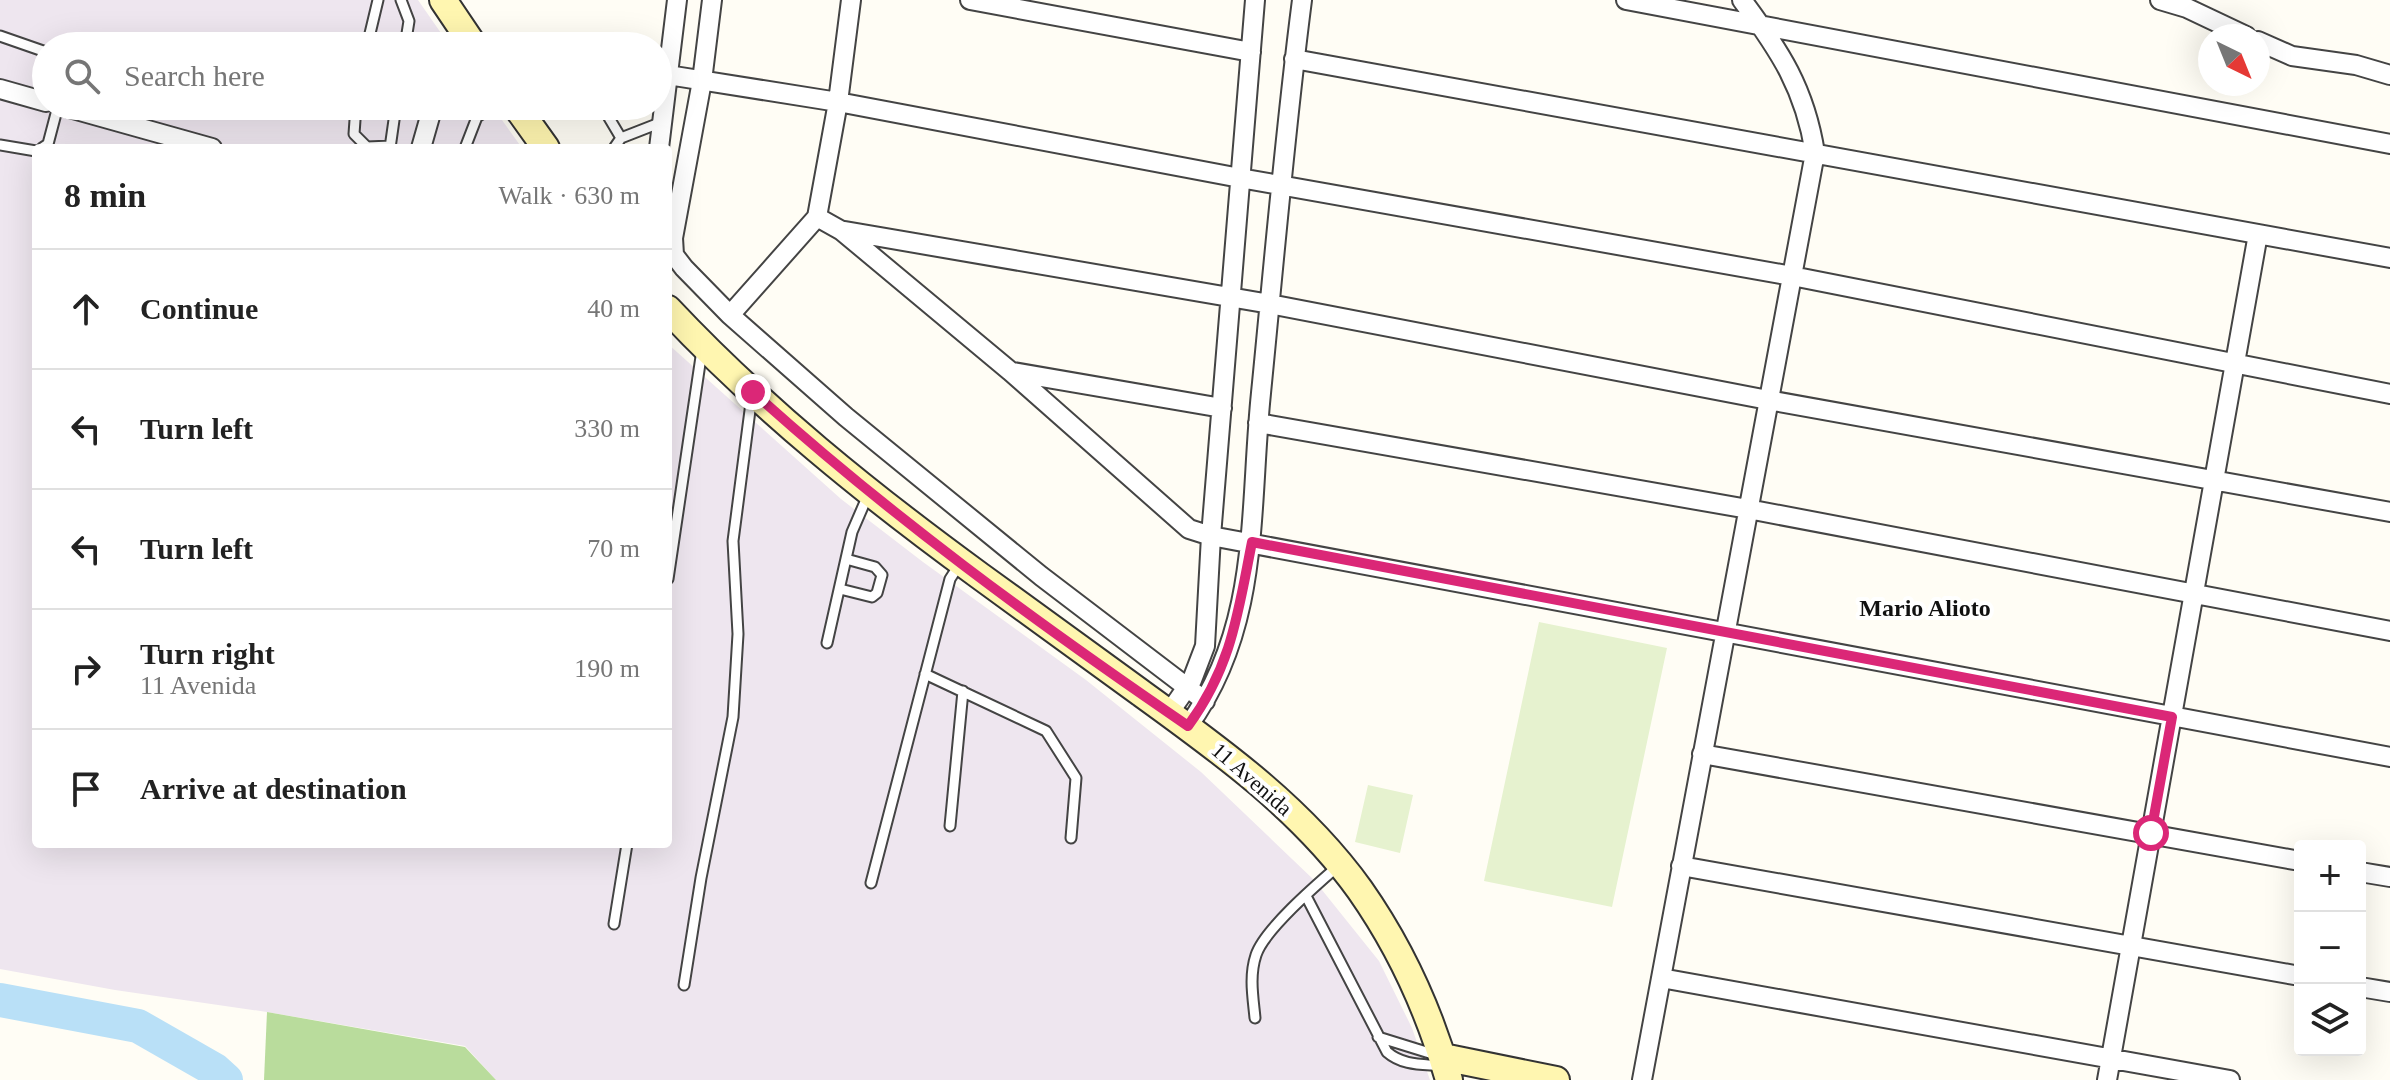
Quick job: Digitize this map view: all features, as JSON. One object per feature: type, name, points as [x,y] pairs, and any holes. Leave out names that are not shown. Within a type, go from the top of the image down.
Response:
[{"type":"main road","points":[[443,0],[465,32]]},
{"type":"main road","points":[[526,120],[543,144]]},
{"type":"main road","name":"11 Avenida","points":[[672,313],[703,346],[831,463],[960,562],[1178,719],[1242,768],[1292,813],[1359,888],[1403,961],[1446,1068]]},
{"type":"main road","points":[[1446,1068],[1556,1080]]},
{"type":"street","points":[[669,32],[677,0]]},
{"type":"street","points":[[712,0],[702,81],[673,238],[674,255],[730,315],[846,417],[1041,576],[1205,701]]},
{"type":"street","points":[[730,315],[817,217],[838,102],[851,0]]},
{"type":"street","points":[[970,0],[1251,52]]},
{"type":"street","points":[[1178,719],[1187,687],[1205,646],[1211,536],[1255,0]]},
{"type":"street","points":[[1178,719],[1205,701],[1222,669],[1232,643],[1252,542],[1258,423],[1302,0]]},
{"type":"street","points":[[1626,0],[2390,144]]},
{"type":"street","points":[[1642,1080],[1815,153],[1799,89],[1788,66],[1742,0]]},
{"type":"street","points":[[2160,0],[2187,8],[2221,24]]},
{"type":"street","points":[[2270,46],[2292,56],[2356,65],[2390,75]]},
{"type":"street","points":[[1294,59],[2390,258]]},
{"type":"street","points":[[672,76],[838,102],[1240,178],[1792,276],[2390,394]]},
{"type":"street","points":[[0,89],[32,98]]},
{"type":"street","points":[[101,120],[166,142]]},
{"type":"street","points":[[422,144],[429,120]]},
{"type":"street","points":[[432,144],[439,120]]},
{"type":"street","points":[[659,144],[662,121]]},
{"type":"street","points":[[817,217],[842,231],[1010,371],[1189,529],[1211,536],[2390,757]]},
{"type":"street","points":[[842,231],[1270,304],[1768,400],[2390,512]]},
{"type":"street","points":[[2107,1080],[2258,234]]},
{"type":"street","points":[[1010,371],[1222,408]]},
{"type":"street","points":[[1258,423],[1748,509],[2390,631]]},
{"type":"street","points":[[1702,754],[2294,860]]},
{"type":"street","points":[[1681,866],[2294,975]]},
{"type":"street","points":[[2366,873],[2390,877]]},
{"type":"street","points":[[1661,978],[2230,1080]]},
{"type":"street","points":[[2366,988],[2390,992]]},
{"type":"lane","points":[[370,32],[378,0]]},
{"type":"lane","points":[[401,0],[409,21],[407,32]]},
{"type":"lane","points":[[0,36],[32,47]]},
{"type":"lane","points":[[48,144],[56,120]]},
{"type":"lane","points":[[355,120],[354,134],[363,144]]},
{"type":"lane","points":[[391,144],[394,120]]},
{"type":"lane","points":[[467,144],[476,120]]},
{"type":"lane","points":[[610,120],[621,138]]},
{"type":"lane","points":[[617,144],[621,138],[662,121]]},
{"type":"lane","points":[[0,145],[32,153]]},
{"type":"lane","points":[[672,552],[703,346]]},
{"type":"lane","points":[[684,985],[701,878],[733,717],[738,634],[733,541],[753,392]]},
{"type":"lane","points":[[827,643],[852,532],[869,492]]},
{"type":"lane","points":[[840,589],[872,597],[877,593],[882,575],[875,567],[846,559]]},
{"type":"lane","points":[[871,883],[950,579],[960,562]]},
{"type":"lane","points":[[925,674],[1046,731],[1076,778],[1071,838]]},
{"type":"lane","points":[[950,826],[963,691]]},
{"type":"lane","points":[[614,924],[626,848]]},
{"type":"lane","points":[[1255,1018],[1251,978],[1256,953],[1267,936],[1339,865]]},
{"type":"lane","points":[[1306,896],[1378,1037],[1395,1059],[1446,1068]]},
{"type":"lane","points":[[1378,1037],[1446,1068]]},
{"type":"shaded area","points":[[0,0],[418,0],[440,32],[32,32],[32,120],[502,120],[519,144],[32,144],[32,848],[672,848],[672,348],[841,499],[1086,680],[1201,772],[1314,880],[1379,961],[1412,1028],[1430,1080],[496,1080],[465,1046],[0,969]]},
{"type":"green space","points":[[1539,622],[1667,648],[1612,907],[1484,881]]},
{"type":"green space","points":[[1368,785],[1413,795],[1400,853],[1355,842]]},
{"type":"green space","points":[[267,1012],[465,1047],[496,1080],[264,1080]]},
{"type":"waterway","points":[[0,1000],[138,1026],[215,1070],[226,1080]]},
{"type":"district","name":"Mario Alioto","points":[[1925,608]]},
{"type":"route","points":[[753,392],[831,463],[960,562],[1188,726],[1210,693],[1232,643],[1252,542],[2172,717],[2151,833]]}]
